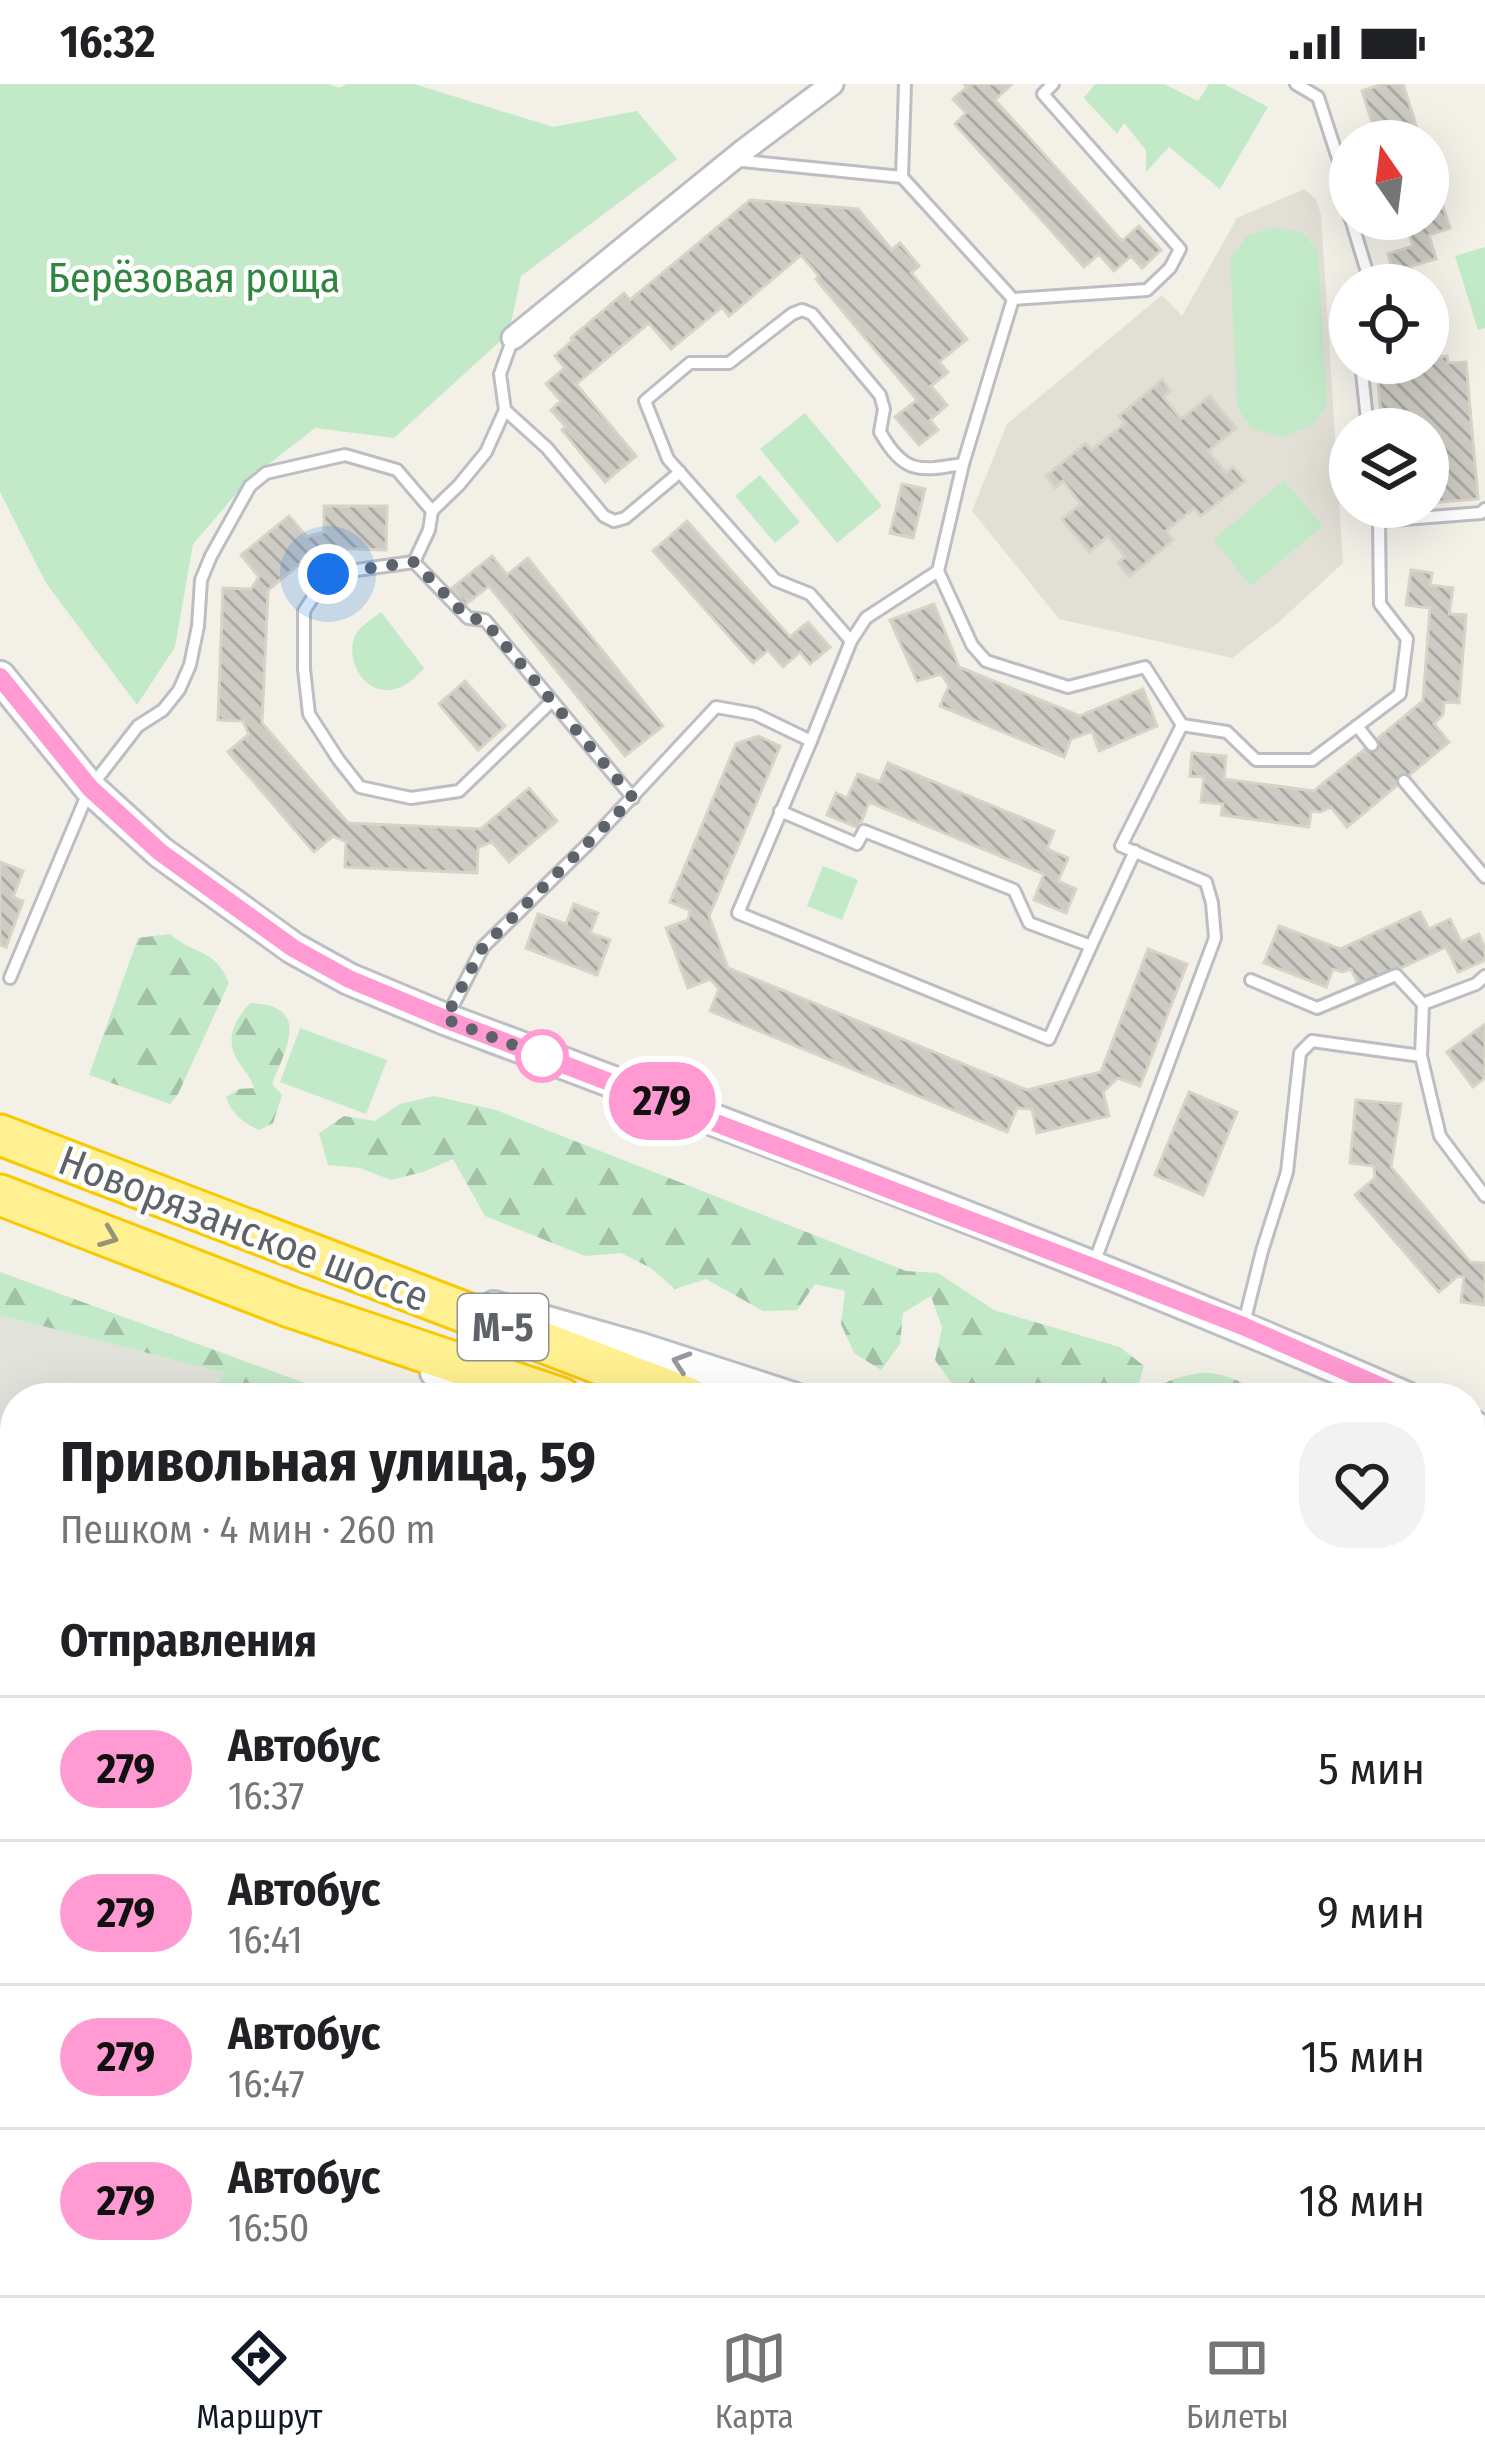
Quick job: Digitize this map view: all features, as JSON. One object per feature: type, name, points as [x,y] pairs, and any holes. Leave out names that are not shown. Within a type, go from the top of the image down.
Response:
[{"type":"highway","name":"Новорязанское шоссе","points":[[0,1135],[650,1383]]},
{"type":"highway","name":"Новорязанское шоссе","points":[[0,1195],[310,1314],[516,1383]]},
{"type":"main road","points":[[0,677],[90,788],[160,852],[293,948],[349,979],[1243,1326],[1373,1383]]},
{"type":"main road","points":[[317,1256],[747,1383]]},
{"type":"main road","points":[[310,1314],[460,1383]]},
{"type":"street","points":[[513,338],[832,84]]},
{"type":"lane","points":[[902,177],[905,84]]},
{"type":"lane","points":[[1013,298],[1147,290],[1170,268],[1180,249],[1043,94],[1053,84]]},
{"type":"lane","points":[[1296,84],[1318,97],[1329,131]]},
{"type":"lane","points":[[734,160],[902,177],[1013,298]]},
{"type":"lane","points":[[1013,298],[963,464],[938,572],[972,645],[986,661],[1068,687],[1145,667],[1182,725],[1226,731],[1256,760],[1312,760],[1400,694],[1407,639],[1380,604],[1378,528]]},
{"type":"lane","points":[[850,641],[810,594],[775,580],[668,459],[645,401],[690,363],[729,363],[802,310],[812,314],[880,394],[884,409],[880,432],[907,465],[928,470],[963,464]]},
{"type":"lane","points":[[414,562],[432,511],[486,452],[505,410],[500,374],[513,338]]},
{"type":"lane","points":[[505,410],[547,448],[604,516],[614,521],[625,518],[680,472]]},
{"type":"lane","points":[[10,978],[90,788],[138,726],[163,710],[178,690],[190,665],[201,580],[250,486],[266,473],[345,455],[398,470],[432,511]]},
{"type":"lane","points":[[1449,515],[1485,509]]},
{"type":"lane","points":[[414,562],[468,618],[484,620],[633,798]]},
{"type":"lane","points":[[414,562],[328,574],[304,611],[308,714],[360,787],[411,798],[459,791],[551,702]]},
{"type":"lane","points":[[938,572],[866,618],[850,641],[738,914],[1049,1039],[1135,851]]},
{"type":"lane","points":[[445,1019],[483,947],[633,798],[716,707],[755,714],[811,741]]},
{"type":"lane","points":[[1092,1267],[1215,938],[1206,882],[1121,846],[1182,725]]},
{"type":"lane","points":[[1357,726],[1372,745]]},
{"type":"lane","points":[[1404,781],[1485,877]]},
{"type":"lane","points":[[780,812],[857,844],[864,831],[1014,890],[1029,922],[1091,946]]},
{"type":"lane","points":[[1251,980],[1317,1007],[1396,975],[1423,1004],[1420,1057],[1440,1136],[1485,1196]]},
{"type":"lane","points":[[1423,1004],[1485,976]]},
{"type":"lane","points":[[1243,1326],[1287,1172],[1300,1053],[1312,1041],[1420,1057]]},
{"type":"shaded area","points":[[1304,189],[1316,199],[1321,215],[1333,408],[1329,408],[1329,528],[1341,528],[1343,563],[1232,658],[1059,619],[972,511],[1007,424],[1162,295],[1182,316],[1237,218]]},
{"type":"shaded area","points":[[0,1315],[226,1373],[220,1383],[0,1383]]},
{"type":"green space","name":"Берёзовая роща","points":[[0,84],[328,84],[339,88],[414,84],[553,127],[637,111],[677,159],[521,276],[509,333],[394,438],[315,428],[247,481],[193,544],[175,647],[137,705],[46,583],[0,492]]},
{"type":"green space","points":[[1095,84],[1164,84],[1198,101],[1209,84],[1224,84],[1268,107],[1220,189],[1169,147],[1146,172],[1146,150],[1124,123],[1117,134],[1084,98]]},
{"type":"green space","points":[[1275,227],[1303,233],[1318,252],[1327,406],[1313,425],[1282,437],[1252,429],[1237,407],[1230,258],[1248,235]]},
{"type":"green space","points":[[1485,247],[1485,328],[1478,330],[1455,256]]},
{"type":"green space","points":[[805,413],[882,506],[837,543],[760,449]]},
{"type":"green space","points":[[760,475],[800,522],[775,543],[735,496]]},
{"type":"green space","points":[[1284,480],[1323,526],[1251,586],[1213,540]]},
{"type":"green space","points":[[381,612],[424,668],[407,684],[390,690],[365,681],[353,656],[358,631]]},
{"type":"green space","points":[[823,866],[858,880],[842,920],[807,906]]},
{"type":"green space","points":[[170,934],[210,957],[229,983],[170,1104],[89,1075],[138,938]]},
{"type":"green space","points":[[250,1003],[282,1011],[289,1031],[272,1084],[282,1095],[273,1123],[259,1130],[239,1117],[226,1097],[239,1089],[254,1088],[232,1045],[236,1023]]},
{"type":"green space","points":[[300,1028],[387,1060],[366,1114],[280,1082]]},
{"type":"green space","points":[[434,1096],[496,1110],[906,1271],[938,1273],[994,1310],[1120,1347],[1144,1366],[1139,1383],[951,1383],[935,1360],[942,1328],[931,1296],[903,1313],[900,1344],[881,1370],[854,1353],[841,1324],[845,1291],[815,1284],[797,1310],[763,1311],[706,1279],[675,1289],[651,1268],[621,1253],[585,1256],[485,1216],[453,1159],[391,1180],[360,1168],[328,1165],[319,1133],[344,1116],[375,1121],[400,1104]]},
{"type":"green space","points":[[0,1272],[305,1383],[219,1383],[225,1373],[0,1315]]},
{"type":"green space","points":[[1201,1373],[1244,1383],[1166,1383]]},
{"type":"building","points":[[964,84],[1012,84],[995,100],[1122,241],[1139,226],[1161,250],[1142,268],[1131,256],[1114,271],[1099,254],[1084,267],[955,124],[966,113],[953,99],[967,87]]},
{"type":"building","points":[[1403,84],[1414,120],[1371,120],[1362,91]]},
{"type":"building","points":[[750,200],[858,209],[892,250],[900,243],[919,266],[911,273],[967,339],[939,362],[948,372],[931,386],[947,405],[930,420],[938,430],[919,445],[895,417],[917,400],[801,255],[729,316],[722,307],[671,349],[649,323],[576,384],[636,456],[605,482],[551,410],[561,401],[546,384],[565,368],[555,356],[624,293],[630,300]]},
{"type":"building","points":[[1411,240],[1430,240],[1436,259],[1391,264],[1388,254],[1413,246]]},
{"type":"building","points":[[1466,362],[1478,499],[1449,501],[1449,408],[1380,408],[1378,384],[1449,384],[1449,363]]},
{"type":"building","points":[[1162,380],[1170,391],[1163,397],[1181,419],[1210,396],[1236,428],[1208,451],[1226,473],[1233,467],[1245,481],[1201,516],[1194,508],[1166,531],[1173,540],[1129,577],[1118,563],[1125,557],[1108,536],[1089,552],[1062,519],[1081,504],[1063,481],[1055,488],[1046,476],[1086,443],[1092,450],[1125,423],[1119,416]]},
{"type":"building","points":[[902,484],[925,489],[913,538],[890,533]]},
{"type":"building","points":[[324,506],[387,506],[386,550],[319,548],[268,590],[262,723],[348,823],[481,829],[529,788],[557,821],[509,862],[492,842],[478,847],[477,873],[345,867],[346,842],[333,836],[314,852],[228,752],[249,734],[243,721],[218,720],[223,588],[251,589],[259,577],[241,555],[289,516],[307,537],[324,532]]},
{"type":"building","points":[[687,521],[790,637],[808,622],[830,647],[810,664],[800,652],[783,667],[768,650],[753,663],[653,551]]},
{"type":"building","points":[[492,556],[507,575],[528,558],[663,726],[625,756],[489,586],[465,605],[452,588]]},
{"type":"building","points":[[1411,570],[1432,573],[1430,585],[1453,588],[1449,614],[1466,615],[1459,703],[1444,702],[1443,714],[1434,724],[1449,742],[1347,827],[1331,807],[1311,811],[1309,827],[1221,815],[1223,804],[1201,802],[1204,777],[1190,776],[1192,753],[1226,756],[1224,779],[1314,791],[1423,701],[1430,608],[1406,605]]},
{"type":"building","points":[[934,604],[959,667],[1080,716],[1143,689],[1157,726],[1099,751],[1092,731],[1071,739],[1064,757],[940,706],[949,686],[941,674],[917,681],[890,620]]},
{"type":"building","points":[[465,681],[505,726],[478,750],[439,704]]},
{"type":"building","points":[[758,736],[780,746],[709,916],[728,968],[1027,1090],[1101,1072],[1148,949],[1187,964],[1140,1086],[1118,1078],[1103,1092],[1109,1116],[1037,1133],[1032,1109],[1017,1108],[1007,1132],[710,1011],[719,989],[710,979],[688,988],[666,928],[688,920],[690,910],[670,902],[736,744]]},
{"type":"building","points":[[888,763],[1054,831],[1047,849],[1068,858],[1058,881],[1076,889],[1066,913],[1034,900],[1044,874],[869,802],[859,828],[827,815],[836,793],[847,798],[858,774],[880,782]]},
{"type":"building","points":[[0,862],[23,871],[13,897],[23,901],[6,947],[0,945]]},
{"type":"building","points":[[574,904],[598,913],[590,933],[610,940],[597,975],[526,948],[538,914],[566,924]]},
{"type":"building","points":[[1420,912],[1429,929],[1450,919],[1461,942],[1479,934],[1485,960],[1458,972],[1446,947],[1360,987],[1351,969],[1333,969],[1326,987],[1264,963],[1279,926],[1340,949]]},
{"type":"building","points":[[1485,1024],[1485,1078],[1473,1087],[1447,1052]]},
{"type":"building","points":[[1189,1092],[1237,1112],[1203,1195],[1155,1175]]},
{"type":"building","points":[[1356,1100],[1401,1104],[1391,1167],[1470,1262],[1485,1263],[1485,1305],[1461,1302],[1464,1277],[1458,1276],[1439,1292],[1355,1195],[1375,1178],[1374,1166],[1350,1163]]},
{"type":"bus line","name":"279","points":[[0,677],[90,788],[160,852],[293,948],[349,979],[1168,1296],[1373,1383]]},
{"type":"route","points":[[328,574],[414,562],[468,618],[484,620],[633,798],[483,947],[445,1019],[542,1056]]}]
